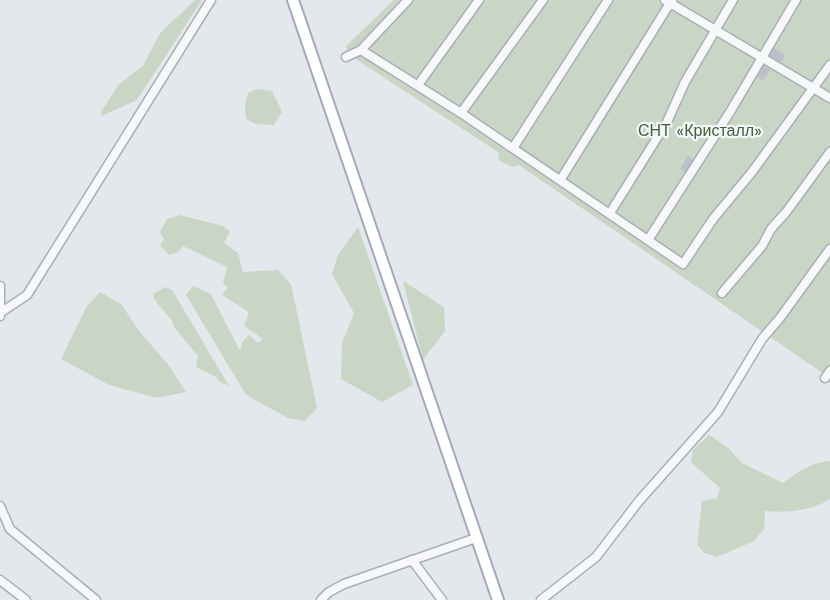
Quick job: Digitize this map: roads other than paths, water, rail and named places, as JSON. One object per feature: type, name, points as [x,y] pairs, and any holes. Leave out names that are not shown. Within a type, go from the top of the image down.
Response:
[{"type":"main road","points":[[293,0],[498,600]]},
{"type":"street","points":[[0,314],[27,296],[211,0]]},
{"type":"street","points":[[346,57],[361,50],[408,0]]},
{"type":"street","points":[[418,85],[479,0]]},
{"type":"street","points":[[462,113],[543,0]]},
{"type":"street","points":[[513,148],[608,0]]},
{"type":"street","points":[[610,213],[667,122],[685,81],[733,0]]},
{"type":"street","points":[[648,240],[730,112],[796,0]]},
{"type":"street","points":[[561,180],[669,1],[830,98]]},
{"type":"street","points":[[361,50],[462,113],[683,264],[713,219],[752,172],[830,65]]},
{"type":"street","points":[[722,293],[762,246],[771,229],[830,152]]},
{"type":"street","points":[[541,600],[596,557],[639,501],[718,412],[762,339],[830,249]]},
{"type":"street","points":[[0,286],[0,314]]},
{"type":"street","points":[[0,506],[10,529],[96,600]]},
{"type":"street","points":[[321,600],[329,592],[344,584],[476,538]]},
{"type":"street","points":[[412,560],[442,600]]},
{"type":"street","points":[[0,580],[26,600]]},
{"type":"park label","name":"СНТ «Кристалл»","points":[[700,130]]}]
